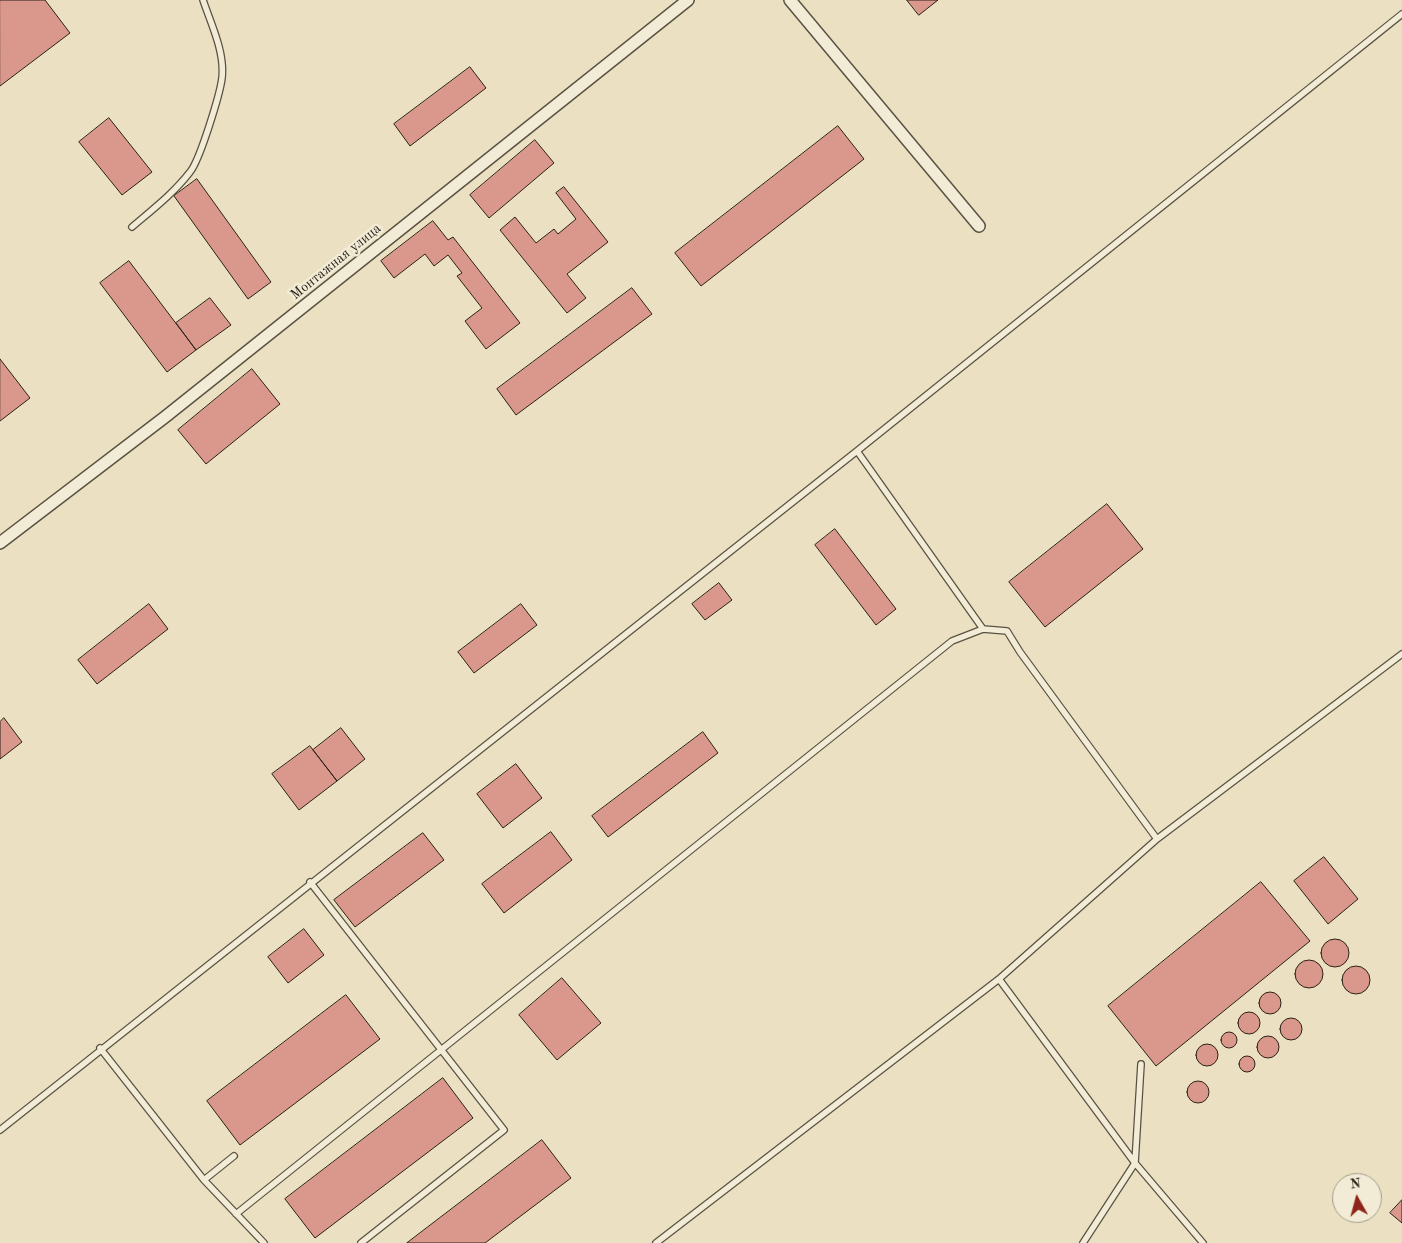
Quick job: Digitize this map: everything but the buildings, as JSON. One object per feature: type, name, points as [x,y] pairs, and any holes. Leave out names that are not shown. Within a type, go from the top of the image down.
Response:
[{"type":"street","name":"Монтажная улица","points":[[0,543],[165,417],[688,0]]},
{"type":"street","points":[[790,0],[979,226]]},
{"type":"lane","points":[[132,227],[163,202],[192,171],[215,109],[222,77],[220,49],[203,0]]},
{"type":"lane","points":[[0,1130],[100,1048],[857,451],[1402,14]]},
{"type":"lane","points":[[857,451],[983,629]]},
{"type":"lane","points":[[236,1214],[952,641],[983,629],[1007,631],[1020,652],[1157,839]]},
{"type":"lane","points":[[656,1243],[999,980],[1157,839],[1402,654]]},
{"type":"lane","points":[[310,882],[504,1130],[361,1243]]},
{"type":"lane","points":[[999,980],[1135,1163],[1203,1243]]},
{"type":"lane","points":[[100,1048],[204,1180],[264,1243]]},
{"type":"lane","points":[[1083,1243],[1135,1163],[1141,1064]]},
{"type":"lane","points":[[204,1180],[234,1156]]}]
